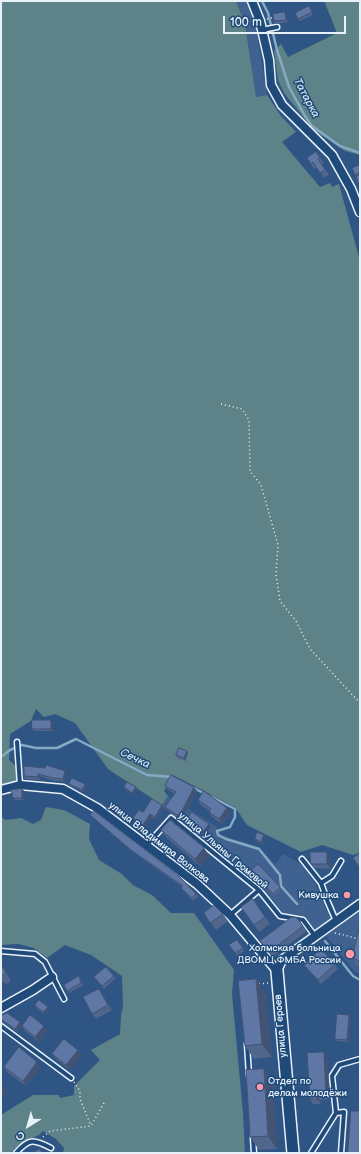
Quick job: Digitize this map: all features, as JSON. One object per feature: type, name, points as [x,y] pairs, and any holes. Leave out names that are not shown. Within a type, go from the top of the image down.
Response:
[{"type":"street","points":[[252,1],[265,29],[272,85],[282,105],[332,155],[351,189],[360,211]]},
{"type":"street","name":"улица Владимира Волкова","points":[[1,790],[20,785],[63,789],[97,808],[197,884],[230,915],[277,976]]},
{"type":"street","points":[[277,976],[282,960],[360,904]]},
{"type":"street","name":"улица Героев","points":[[277,976],[293,1153]]},
{"type":"street","points":[[1,1008],[34,990],[52,977]]},
{"type":"lane","points":[[265,29],[277,27]]},
{"type":"lane","points":[[17,742],[20,785]]},
{"type":"lane","name":"улица Ульяны Громовой","points":[[146,846],[171,818],[259,890],[280,916],[303,920],[316,936]]},
{"type":"lane","points":[[302,859],[321,883],[336,921]]},
{"type":"lane","points":[[321,883],[332,876],[341,861]]},
{"type":"lane","points":[[230,915],[259,890]]},
{"type":"lane","points":[[1,951],[35,954],[45,962],[64,999]]},
{"type":"lane","points":[[1,1026],[71,1078]]},
{"type":"lane","points":[[247,1042],[249,1082]]},
{"type":"lane","points":[[311,1153],[336,1113],[332,1076],[339,1065],[360,1059]]},
{"type":"lane","points":[[336,1113],[344,1112],[341,1153]]},
{"type":"lane","points":[[253,1129],[254,1153]]},
{"type":"lane","points":[[16,1153],[24,1144],[39,1141],[51,1148]]},
{"type":"path","points":[[266,19],[275,17]]},
{"type":"path","points":[[222,404],[242,409],[249,420],[250,471],[261,485],[278,545],[276,574],[280,601],[296,621],[310,649],[360,703]]},
{"type":"path","points":[[331,932],[360,939]]},
{"type":"path","points":[[257,984],[277,976]]},
{"type":"path","points":[[71,1078],[80,1091],[80,1099],[91,1126]]},
{"type":"path","points":[[91,1126],[106,1101]]},
{"type":"path","points":[[39,1141],[50,1131],[91,1126]]},
{"type":"shaded area","points":[[236,1],[247,1],[255,23],[267,95],[256,97],[245,24]]},
{"type":"shaded area","points":[[168,796],[217,827],[220,834],[259,847],[275,864],[283,854],[302,865],[315,884],[330,919],[313,931],[304,918],[283,913],[261,886],[164,808],[162,805]]},
{"type":"shaded area","name":"Холмская больница ДВОМЦ ФМБА России","points":[[360,910],[360,973],[355,972],[326,936]]},
{"type":"green space","points":[[1,1],[236,1],[245,24],[256,97],[267,95],[281,116],[296,132],[282,142],[320,187],[330,183],[332,187],[339,184],[360,261],[360,853],[353,855],[322,845],[301,852],[247,825],[235,807],[173,775],[164,791],[168,796],[162,805],[108,769],[75,723],[55,714],[44,717],[36,709],[31,721],[10,734],[9,760],[17,767],[18,781],[16,783],[2,786]]},
{"type":"green space","points":[[323,1],[360,1],[360,155],[345,151],[317,132],[284,93],[278,80],[274,51],[281,44],[288,57],[337,33]]},
{"type":"green space","points":[[46,807],[64,810],[90,824],[89,839],[99,860],[122,874],[133,885],[152,895],[171,913],[194,913],[234,970],[232,994],[243,1113],[245,1153],[63,1153],[64,1148],[56,1139],[43,1131],[39,1135],[23,1142],[10,1153],[1,1153],[1,1115],[33,1095],[59,1095],[60,1098],[74,1095],[74,1086],[100,1060],[91,1050],[120,1034],[123,1006],[122,976],[91,955],[65,945],[47,958],[34,948],[18,944],[1,945],[1,817],[6,820],[21,818],[33,824],[41,820]]},
{"type":"building","points":[[309,6],[312,12],[298,19],[295,13]]},
{"type":"building","points":[[285,12],[286,20],[274,21],[273,14]]},
{"type":"building","points":[[316,152],[320,158],[318,159],[325,170],[320,173],[313,162],[311,164],[307,158]]},
{"type":"building","points":[[360,165],[360,172],[355,175],[352,168]]},
{"type":"building","points":[[360,175],[360,188],[356,176]]},
{"type":"building","points":[[32,720],[51,720],[51,729],[32,729]]},
{"type":"building","points":[[179,748],[187,751],[184,758],[176,755]]},
{"type":"building","points":[[46,765],[65,771],[63,779],[38,774],[38,777],[24,776],[24,766],[45,768]]},
{"type":"building","points":[[171,775],[194,787],[180,815],[177,815],[165,807],[176,792],[165,786]]},
{"type":"building","points":[[72,778],[85,784],[82,790],[69,784]]},
{"type":"building","points":[[127,782],[136,787],[132,793],[124,787]]},
{"type":"building","points":[[22,789],[22,798],[13,798],[11,790]]},
{"type":"building","points":[[204,791],[227,808],[219,819],[209,812],[211,809],[198,800]]},
{"type":"building","points":[[152,799],[162,805],[155,817],[150,814],[143,825],[133,818],[139,810],[143,812]]},
{"type":"building","points":[[94,811],[179,876],[196,894],[192,898],[181,888],[183,886],[131,850],[90,815]]},
{"type":"building","points":[[192,812],[209,824],[202,833],[186,821]]},
{"type":"building","points":[[170,820],[204,848],[195,859],[161,830]]},
{"type":"building","points":[[257,832],[264,835],[261,842],[255,839]]},
{"type":"building","points":[[310,852],[327,852],[327,864],[311,864]]},
{"type":"building","points":[[360,853],[360,868],[353,858]]},
{"type":"building","points":[[258,864],[280,887],[273,894],[251,871]]},
{"type":"building","points":[[253,899],[265,917],[254,925],[241,907]]},
{"type":"building","points":[[214,905],[223,914],[210,923],[204,913]]},
{"type":"building","points":[[292,917],[297,918],[303,926],[269,952],[260,941]]},
{"type":"building","points":[[360,926],[360,961],[352,958]]},
{"type":"building","points":[[237,940],[243,948],[235,953],[229,945]]},
{"type":"building","points":[[321,949],[335,964],[318,980],[304,965]]},
{"type":"building","points":[[1,964],[6,973],[1,976]]},
{"type":"building","points":[[106,967],[114,976],[102,986],[94,977]]},
{"type":"building","points":[[79,976],[81,983],[67,991],[64,985]]},
{"type":"building","points":[[256,979],[262,1044],[245,1046],[238,981]]},
{"type":"building","points":[[99,989],[108,1005],[92,1014],[83,997]]},
{"type":"building","points":[[39,1000],[48,1007],[43,1012],[35,1005]]},
{"type":"building","points":[[7,1013],[20,1022],[15,1029],[1,1019],[1,1016]]},
{"type":"building","points":[[337,1014],[349,1015],[347,1040],[335,1039]]},
{"type":"building","points":[[30,1015],[44,1026],[35,1037],[22,1026]]},
{"type":"building","points":[[64,1039],[78,1050],[66,1065],[52,1054]]},
{"type":"building","points":[[19,1047],[37,1062],[23,1081],[4,1067]]},
{"type":"building","points":[[324,1052],[326,1094],[317,1095],[317,1099],[310,1099],[307,1053]]},
{"type":"building","points":[[264,1069],[268,1136],[250,1137],[246,1070]]},
{"type":"building","points":[[351,1111],[360,1111],[360,1153],[348,1153]]},
{"type":"building","points":[[40,1149],[42,1153],[32,1153]]},
{"type":"waterway","name":"Татарка","points":[[262,1],[268,13],[277,50],[289,87],[305,116],[312,126],[340,146],[360,153]]},
{"type":"waterway","name":"Сечка","points":[[1,757],[10,750],[22,745],[36,748],[57,748],[76,739],[147,775],[173,777]]},
{"type":"waterway","name":"Сечка","points":[[192,787],[205,794]]},
{"type":"waterway","name":"Сечка","points":[[210,796],[235,809],[235,817],[230,827],[217,831],[218,835],[226,839],[259,849],[280,875],[281,886],[297,904]]},
{"type":"waterway","name":"Сечка","points":[[325,941],[353,976],[360,980]]},
{"type":"place","name":"Кивушка","points":[[347,895]]},
{"type":"place","name":"Холмская больница ДВОМЦ ФМБА России","points":[[350,954]]},
{"type":"place","name":"Отдел по делам молодёжи","points":[[260,1087]]}]
